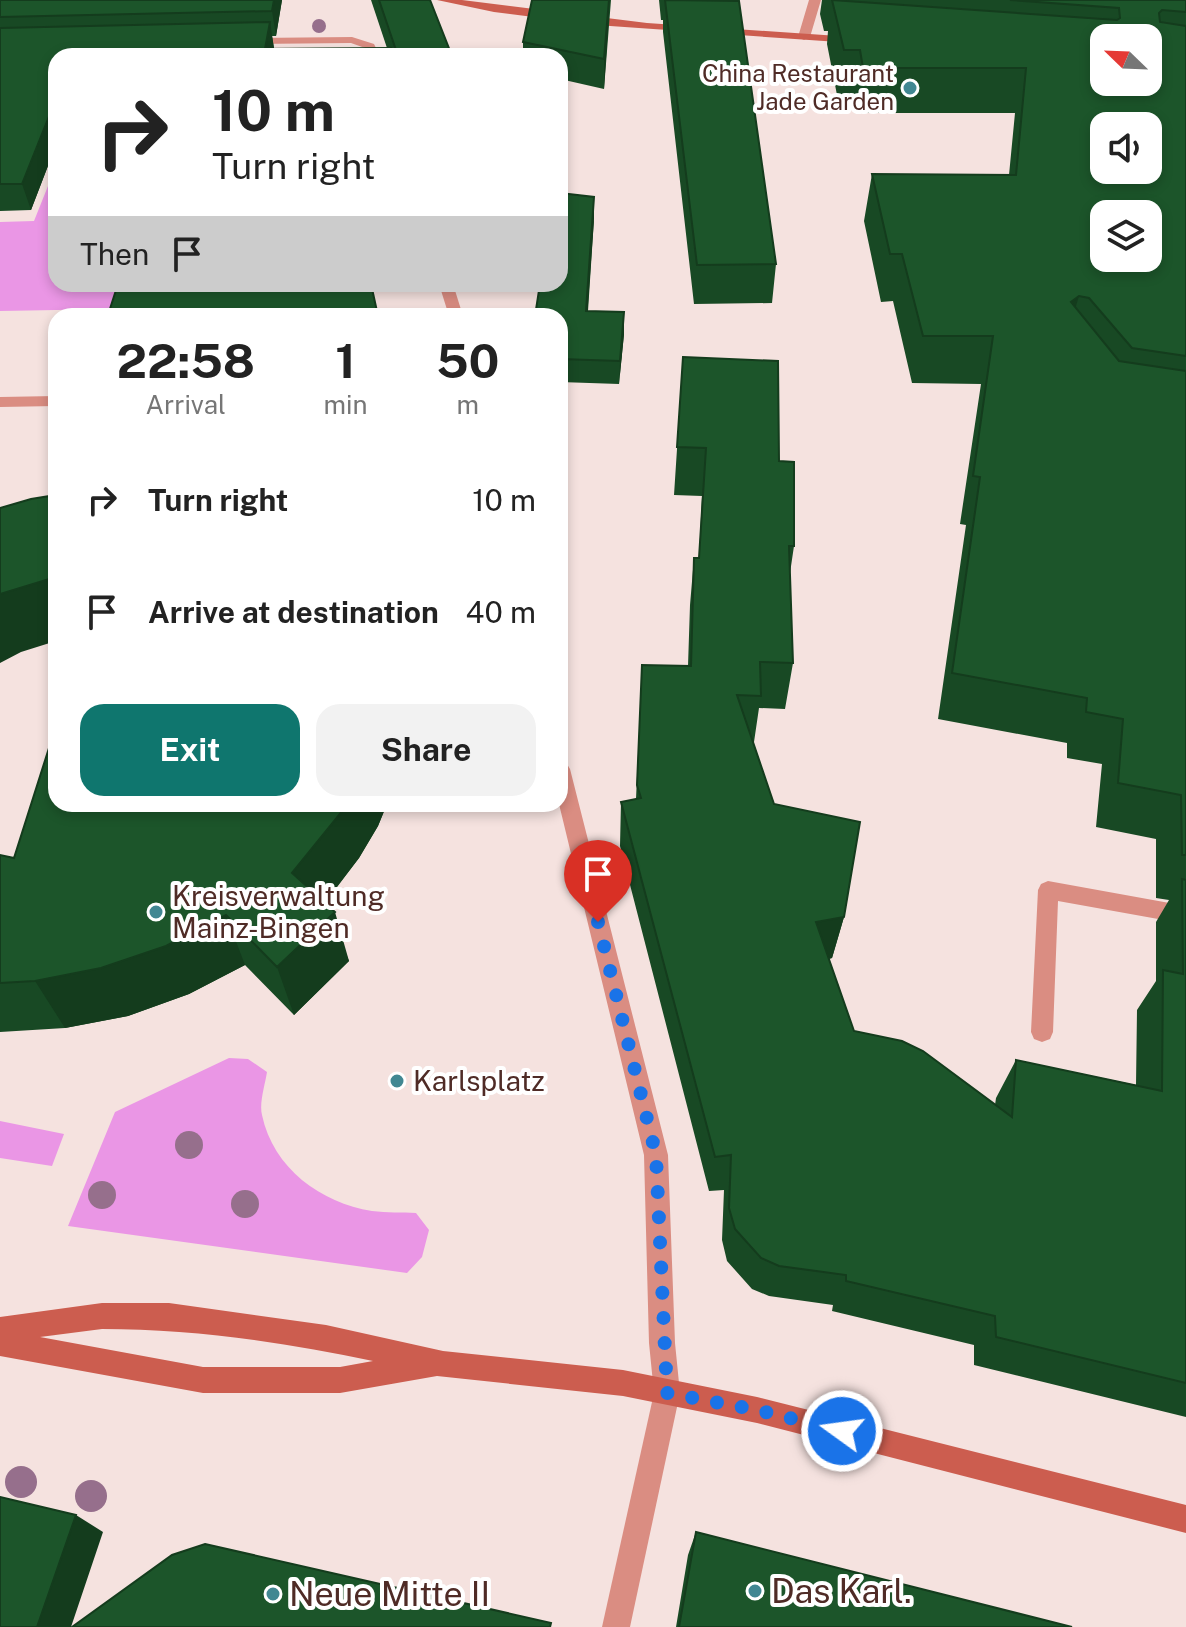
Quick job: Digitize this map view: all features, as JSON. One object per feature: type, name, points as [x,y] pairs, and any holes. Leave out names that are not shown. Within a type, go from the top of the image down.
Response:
[{"type":"main road","points":[[443,0],[507,12],[584,20],[864,41]]},
{"type":"main road","points":[[0,1330],[102,1316],[169,1316],[326,1338],[443,1364],[623,1383],[757,1410],[1186,1519]]},
{"type":"main road","points":[[0,1343],[203,1380],[340,1380],[443,1364]]},
{"type":"street","points":[[804,37],[815,0]]},
{"type":"street","points":[[581,6],[584,20]]},
{"type":"street","points":[[234,41],[363,42],[371,48]]},
{"type":"street","points":[[0,402],[48,401]]},
{"type":"street","points":[[568,801],[656,1155],[667,1393],[616,1627]]},
{"type":"street","points":[[1042,1032],[1048,890],[1186,915]]},
{"type":"shaded area","points":[[48,186],[48,292],[289,292],[286,306],[0,311],[0,222],[34,221]]},
{"type":"shaded area","points":[[229,1058],[248,1059],[267,1072],[261,1110],[268,1134],[288,1167],[302,1180],[353,1207],[378,1212],[416,1213],[429,1230],[422,1257],[407,1273],[68,1226],[115,1112]]},
{"type":"shaded area","points":[[0,1121],[64,1134],[52,1166],[0,1158]]},
{"type":"building","points":[[0,0],[274,0],[272,11],[0,17]]},
{"type":"building","points":[[379,0],[430,0],[449,48],[395,48]]},
{"type":"building","points":[[532,0],[609,0],[604,59],[568,51],[568,48],[523,42]]},
{"type":"building","points":[[665,0],[739,1],[776,264],[697,265]]},
{"type":"building","points":[[832,0],[1117,20],[1120,18],[1119,8],[1010,0],[1186,0],[1186,12],[1162,10],[1159,13],[1160,22],[1186,26],[1186,356],[1132,348],[1089,298],[1079,296],[1071,302],[1119,361],[1186,371],[1186,855],[1182,855],[1181,795],[1118,783],[1123,719],[1086,712],[1087,698],[952,673],[980,477],[973,476],[993,336],[923,336],[902,254],[890,254],[872,174],[1016,175],[1026,68],[863,68],[860,50],[844,50]]},
{"type":"building","points":[[270,22],[265,48],[48,48],[48,119],[22,184],[0,184],[0,28]]},
{"type":"building","points":[[568,194],[594,197],[586,311],[624,312],[620,361],[568,359],[568,308],[536,308],[539,292],[568,292]]},
{"type":"building","points":[[115,292],[373,292],[376,308],[110,308]]},
{"type":"building","points":[[683,357],[778,361],[779,461],[794,462],[794,546],[789,546],[793,663],[760,662],[761,696],[737,695],[774,804],[860,822],[844,917],[816,922],[854,1031],[902,1041],[923,1051],[1012,1117],[1016,1060],[1162,1091],[1163,970],[1183,974],[1182,879],[1186,880],[1186,1383],[996,1337],[995,1316],[846,1281],[846,1275],[779,1266],[761,1258],[735,1229],[729,1208],[731,1155],[715,1157],[621,802],[641,798],[637,785],[642,665],[691,666],[694,558],[699,558],[706,448],[677,447]]},
{"type":"building","points":[[48,496],[48,579],[0,594],[0,508]]},
{"type":"building","name":"Kreisverwaltung Mainz-Bingen","points":[[48,751],[48,812],[342,812],[292,873],[335,912],[277,967],[226,915],[166,946],[101,968],[35,981],[0,983],[0,855],[14,858]]},
{"type":"building","points":[[0,1497],[76,1515],[37,1627],[0,1627]]},
{"type":"building","points":[[696,1532],[1072,1627],[679,1627]]},
{"type":"building","name":"Neue Mitte II","points":[[205,1544],[551,1623],[550,1627],[72,1627],[172,1555]]},
{"type":"place","name":"China Restaurant Jade Garden","points":[[910,88]]},
{"type":"place","name":"Kreisverwaltung Mainz-Bingen","points":[[156,912]]},
{"type":"place","name":"Karlsplatz","points":[[397,1081]]},
{"type":"place","name":"Das Karl.","points":[[755,1591]]},
{"type":"place","name":"Neue Mitte II","points":[[273,1594]]},
{"type":"route","points":[[598,922],[656,1155],[662,1343],[667,1393],[757,1410],[842,1431]]}]
